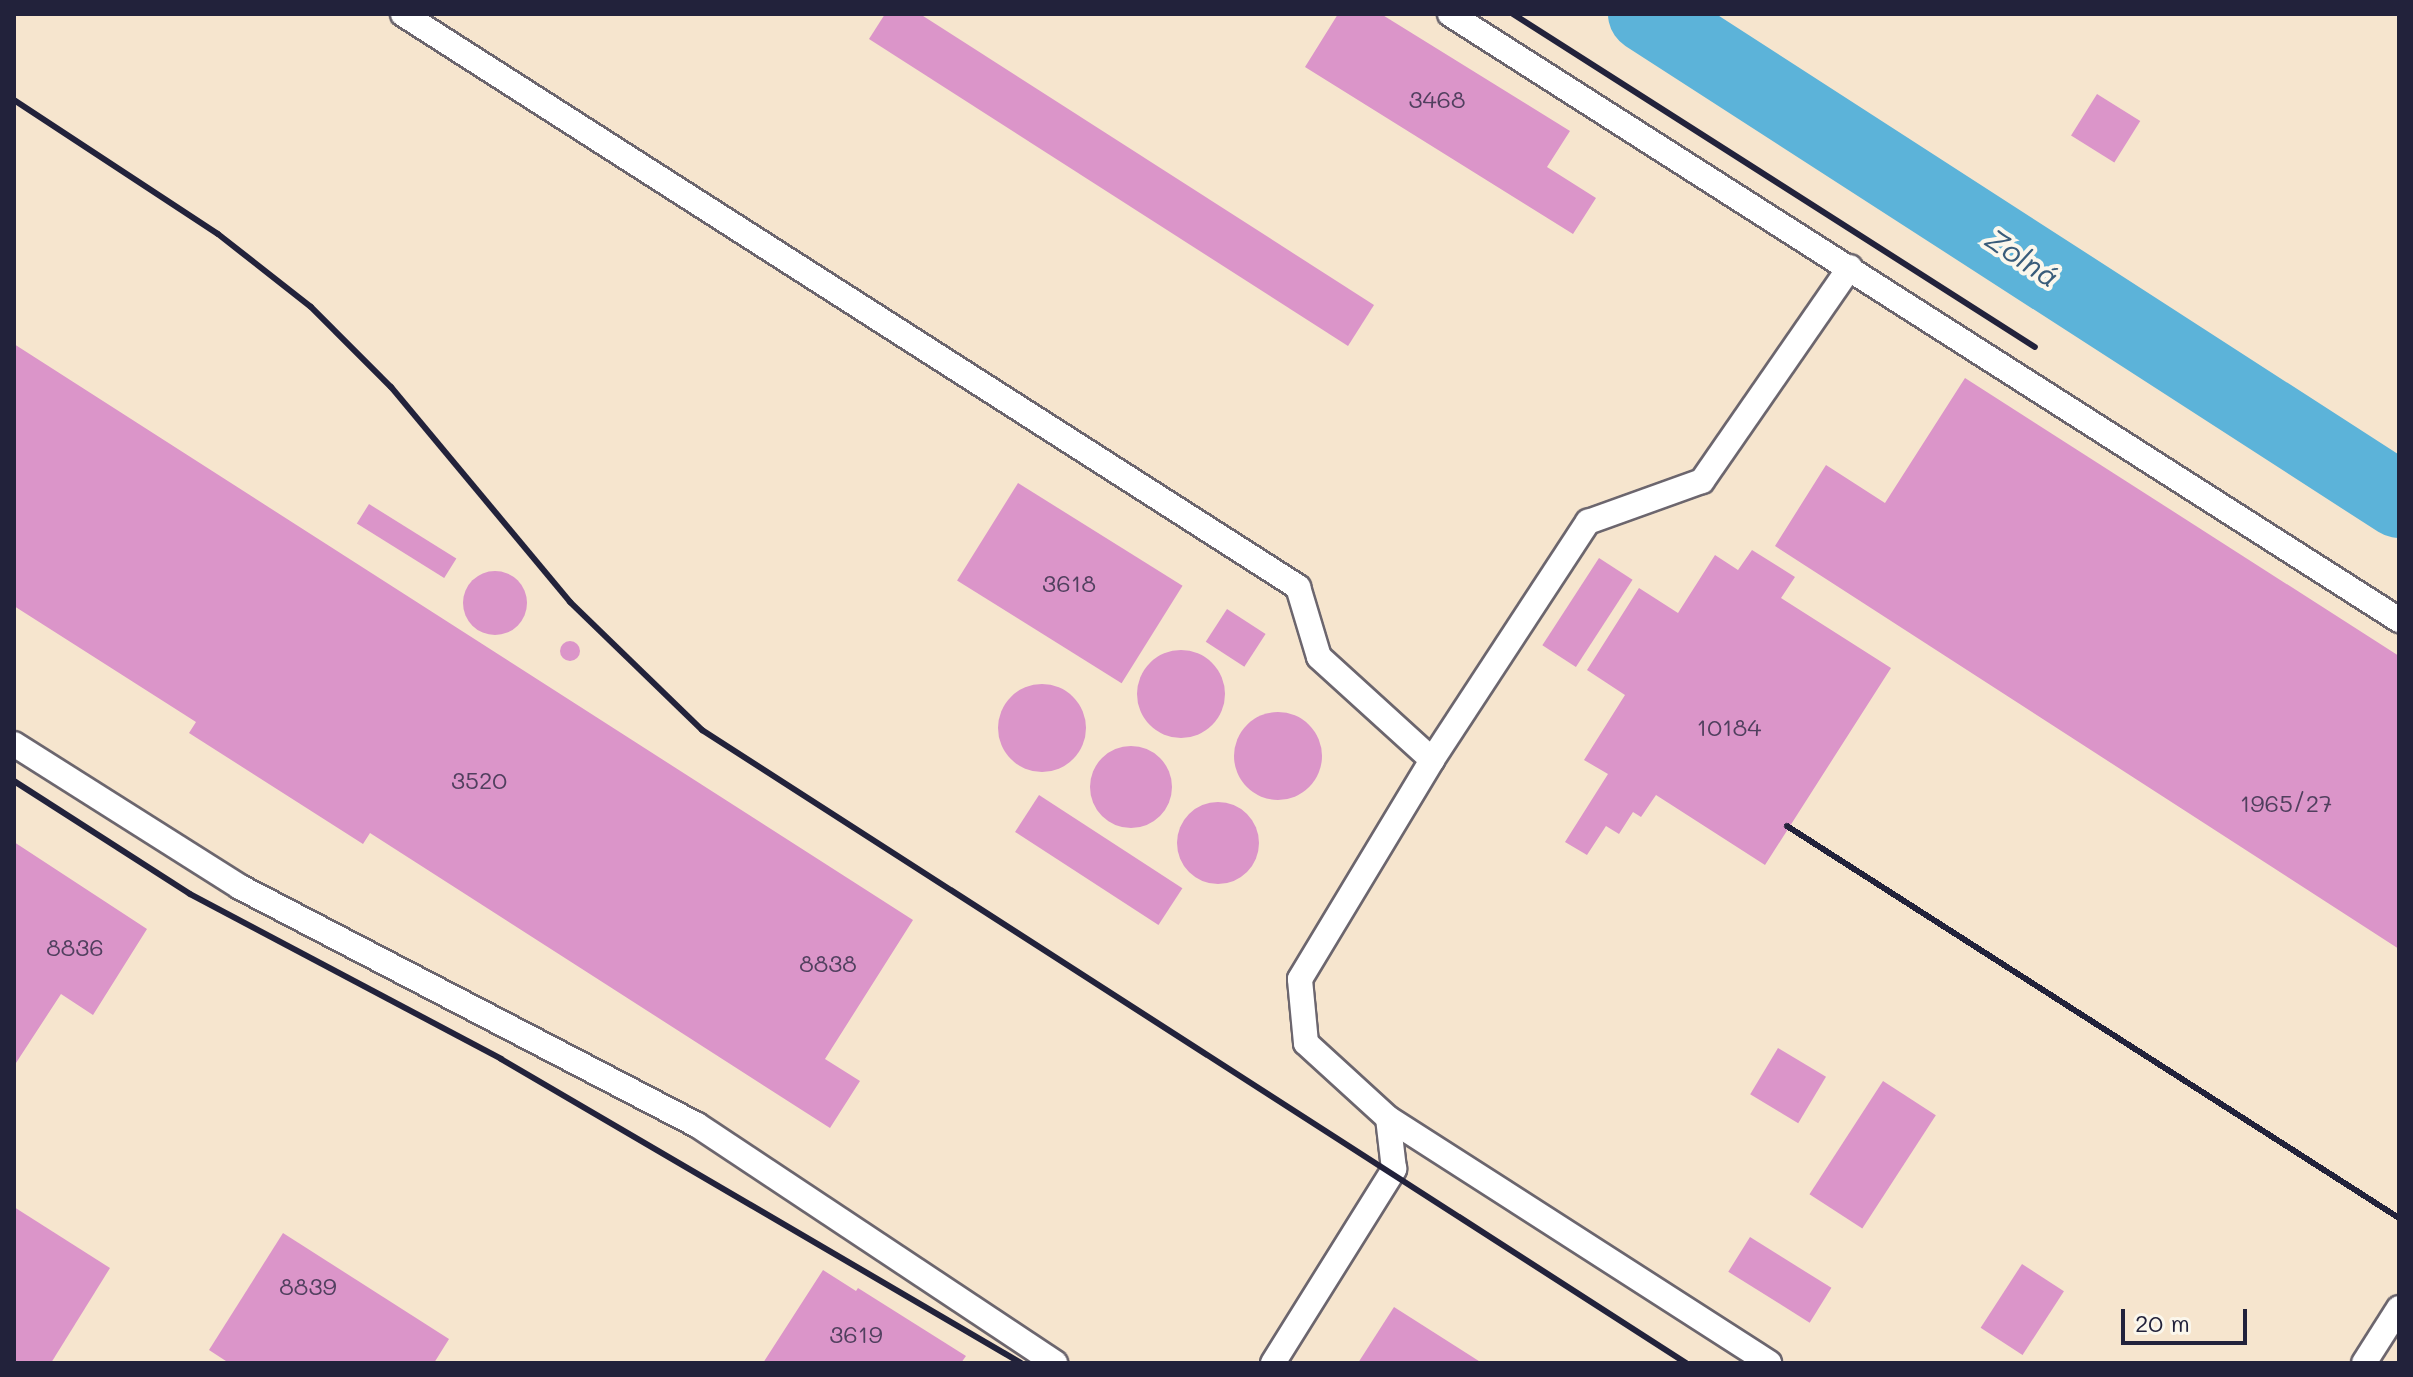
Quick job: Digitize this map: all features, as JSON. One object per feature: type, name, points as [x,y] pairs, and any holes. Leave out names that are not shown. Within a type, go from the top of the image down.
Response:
[{"type":"lane","points":[[403,14],[1298,587],[1319,657],[1432,760]]},
{"type":"lane","points":[[1450,14],[2399,620]]},
{"type":"lane","points":[[1769,1363],[1388,1118],[1306,1043],[1300,979],[1432,760],[1588,522],[1702,481],[1850,267]]},
{"type":"lane","points":[[14,744],[240,887],[697,1125],[1055,1363]]},
{"type":"lane","points":[[1273,1363],[1394,1169],[1388,1118]]},
{"type":"lane","points":[[2364,1363],[2399,1308]]},
{"type":"building","points":[[885,14],[920,14],[1374,305],[1348,346],[869,39]]},
{"type":"building","points":[[1338,14],[1381,14],[1570,131],[1547,167],[1596,198],[1573,234],[1305,67]]},
{"type":"building","points":[[2097,94],[2140,121],[2114,163],[2071,136]]},
{"type":"building","points":[[14,344],[913,920],[825,1059],[860,1081],[830,1128],[370,833],[363,844],[189,733],[196,722],[14,606]]},
{"type":"building","points":[[1965,378],[2399,656],[2399,949],[1775,546],[1826,465],[1885,503]]},
{"type":"building","points":[[1018,483],[1183,586],[1122,683],[957,581]]},
{"type":"building","points":[[369,504],[456,559],[444,578],[357,524]]},
{"type":"building","points":[[1752,550],[1795,577],[1781,598],[1891,668],[1765,865],[1656,795],[1641,817],[1633,812],[1619,834],[1606,826],[1587,855],[1565,842],[1608,774],[1584,760],[1625,695],[1587,670],[1639,588],[1678,613],[1715,555],[1738,570]]},
{"type":"building","points":[[1599,558],[1633,580],[1576,667],[1542,645]]},
{"type":"building","points":[[495,571],[513,577],[521,585],[527,603],[521,621],[513,629],[495,635],[477,629],[469,621],[463,603],[469,585],[477,577]]},
{"type":"building","points":[[1227,609],[1266,634],[1244,667],[1206,642]]},
{"type":"building","points":[[570,641],[577,644],[580,651],[577,658],[570,661],[563,658],[560,651],[563,644]]},
{"type":"building","points":[[1181,650],[1198,654],[1212,663],[1221,677],[1225,694],[1221,711],[1212,725],[1198,734],[1181,738],[1164,734],[1150,725],[1141,711],[1137,694],[1141,677],[1150,663],[1164,654]]},
{"type":"building","points":[[1033,684],[1051,684],[1067,691],[1079,703],[1086,719],[1086,737],[1079,753],[1067,765],[1051,772],[1033,772],[1017,765],[1005,753],[998,737],[998,719],[1005,703],[1017,691]]},
{"type":"building","points":[[1278,712],[1295,716],[1309,725],[1318,739],[1322,756],[1318,773],[1309,787],[1295,796],[1278,800],[1261,796],[1247,787],[1238,773],[1234,756],[1238,739],[1247,725],[1261,716]]},
{"type":"building","points":[[1131,746],[1147,749],[1160,758],[1169,771],[1172,787],[1169,803],[1160,816],[1147,825],[1131,828],[1115,825],[1102,816],[1093,803],[1090,787],[1093,771],[1102,758],[1115,749]]},
{"type":"building","points":[[1039,795],[1182,888],[1158,925],[1015,832]]},
{"type":"building","points":[[1218,802],[1234,805],[1247,814],[1256,827],[1259,843],[1256,859],[1247,872],[1234,881],[1218,884],[1202,881],[1189,872],[1180,859],[1177,843],[1180,827],[1189,814],[1202,805]]},
{"type":"building","points":[[14,842],[147,929],[93,1015],[61,994],[14,1066]]},
{"type":"building","points":[[1778,1048],[1826,1077],[1798,1123],[1750,1094]]},
{"type":"building","points":[[1883,1081],[1936,1115],[1862,1229],[1809,1194]]},
{"type":"building","points":[[14,1207],[110,1268],[51,1363],[14,1363]]},
{"type":"building","points":[[283,1233],[449,1339],[434,1363],[229,1363],[209,1350]]},
{"type":"building","points":[[1750,1237],[1831,1288],[1810,1323],[1728,1272]]},
{"type":"building","points":[[2022,1264],[2064,1291],[2023,1355],[1981,1328]]},
{"type":"building","points":[[823,1270],[856,1291],[858,1288],[966,1356],[961,1363],[763,1363]]},
{"type":"building","points":[[1394,1307],[1482,1363],[1358,1363]]},
{"type":"waterway","name":"Zolná","points":[[1646,14],[2399,500]]},
{"type":"railway","points":[[1513,14],[2035,347]]},
{"type":"railway","points":[[14,100],[218,234],[311,307],[391,387],[570,602],[702,730],[1686,1363]]},
{"type":"railway","points":[[14,781],[190,894],[501,1059],[1021,1363]]},
{"type":"railway","points":[[1787,826],[2399,1218]]}]
